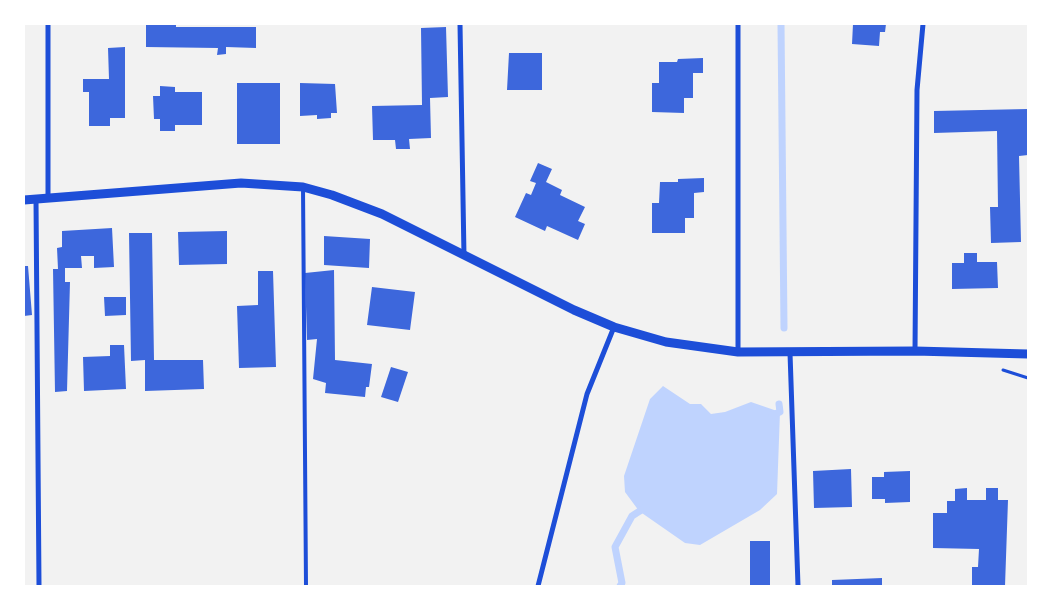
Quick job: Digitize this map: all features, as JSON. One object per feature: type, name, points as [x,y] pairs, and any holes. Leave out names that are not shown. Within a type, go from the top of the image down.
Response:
[{"type":"street","points":[[48,24],[48,198]]},
{"type":"street","points":[[460,24],[464,256]]},
{"type":"street","points":[[738,24],[738,352]]},
{"type":"street","points":[[915,351],[917,90],[923,24]]},
{"type":"street","points":[[24,200],[241,183],[303,187],[332,194],[382,214],[574,310],[614,327],[666,342],[738,352],[915,351],[1028,354]]},
{"type":"street","points":[[36,199],[39,586]]},
{"type":"street","points":[[538,586],[587,394],[614,327]]},
{"type":"street","points":[[790,353],[798,586]]},
{"type":"lane","points":[[303,187],[306,586]]},
{"type":"water","points":[[663,386],[690,404],[701,404],[711,414],[725,412],[751,402],[780,412],[777,494],[760,510],[700,545],[685,543],[639,511],[625,492],[624,476],[650,399]]},
{"type":"building","points":[[146,24],[176,24],[176,27],[256,27],[256,48],[226,47],[226,54],[217,55],[218,48],[146,47]]},
{"type":"building","points":[[853,24],[886,24],[885,32],[880,32],[879,46],[852,44]]},
{"type":"building","points":[[446,27],[448,97],[430,98],[431,138],[409,139],[410,149],[396,149],[395,140],[373,140],[372,106],[422,105],[421,28]]},
{"type":"building","points":[[125,47],[125,118],[110,118],[110,126],[89,126],[89,92],[83,92],[83,79],[109,79],[108,48]]},
{"type":"building","points":[[509,53],[542,53],[542,90],[507,90]]},
{"type":"building","points":[[703,58],[703,73],[693,73],[693,98],[684,98],[684,113],[652,112],[652,83],[659,83],[659,62],[677,62],[678,59]]},
{"type":"building","points":[[237,83],[280,83],[280,144],[237,144]]},
{"type":"building","points":[[300,83],[335,84],[337,113],[331,113],[331,118],[317,119],[317,115],[300,116]]},
{"type":"building","points":[[160,86],[175,87],[175,92],[202,92],[202,125],[175,125],[175,131],[160,131],[160,119],[154,119],[153,96],[160,96]]},
{"type":"building","points":[[1028,109],[1028,155],[1019,156],[1021,242],[991,243],[990,207],[998,207],[997,131],[934,133],[934,111]]},
{"type":"building","points":[[538,163],[552,169],[546,182],[562,190],[560,195],[585,207],[578,221],[585,224],[578,240],[547,226],[545,231],[515,217],[526,193],[531,195],[536,183],[530,181]]},
{"type":"building","points":[[704,178],[704,192],[694,193],[694,218],[685,218],[685,233],[652,233],[652,203],[659,203],[660,182],[678,182],[678,179]]},
{"type":"building","points":[[112,228],[114,267],[94,268],[94,256],[81,256],[82,268],[65,268],[65,282],[70,282],[67,391],[55,392],[53,269],[58,269],[57,248],[62,247],[62,231]]},
{"type":"building","points":[[227,231],[227,264],[179,265],[178,232]]},
{"type":"building","points":[[129,233],[152,233],[154,360],[203,360],[204,389],[145,391],[145,360],[131,361]]},
{"type":"building","points":[[324,236],[370,239],[369,268],[324,265]]},
{"type":"building","points":[[964,253],[977,253],[977,262],[997,262],[998,288],[952,289],[952,263],[964,263]]},
{"type":"building","points":[[24,266],[28,266],[32,315],[24,316]]},
{"type":"building","points":[[334,270],[335,360],[372,364],[369,387],[366,387],[365,397],[325,393],[326,383],[313,379],[317,339],[307,340],[305,273]]},
{"type":"building","points":[[258,271],[273,271],[276,367],[239,368],[237,306],[258,305]]},
{"type":"building","points":[[372,287],[415,292],[410,330],[367,325]]},
{"type":"building","points":[[104,297],[126,297],[126,315],[105,316]]},
{"type":"building","points":[[110,345],[124,345],[126,389],[84,391],[83,357],[110,356]]},
{"type":"building","points":[[391,367],[408,372],[398,402],[381,397]]},
{"type":"building","points":[[851,469],[852,507],[814,508],[813,471]]},
{"type":"building","points":[[910,471],[910,502],[885,503],[885,499],[872,499],[872,477],[884,477],[884,472]]},
{"type":"building","points":[[967,488],[967,500],[986,500],[986,488],[998,488],[998,500],[1008,500],[1005,586],[972,586],[972,567],[978,567],[979,549],[933,548],[933,513],[947,513],[947,501],[955,501],[955,489]]},
{"type":"building","points":[[750,541],[770,541],[770,586],[750,586]]},
{"type":"building","points":[[882,578],[882,586],[832,586],[832,580]]},
{"type":"waterway","points":[[781,24],[784,328]]},
{"type":"waterway","points":[[772,415],[780,412],[779,404]]},
{"type":"waterway","points":[[620,586],[622,583],[615,547],[632,516],[646,507]]}]
